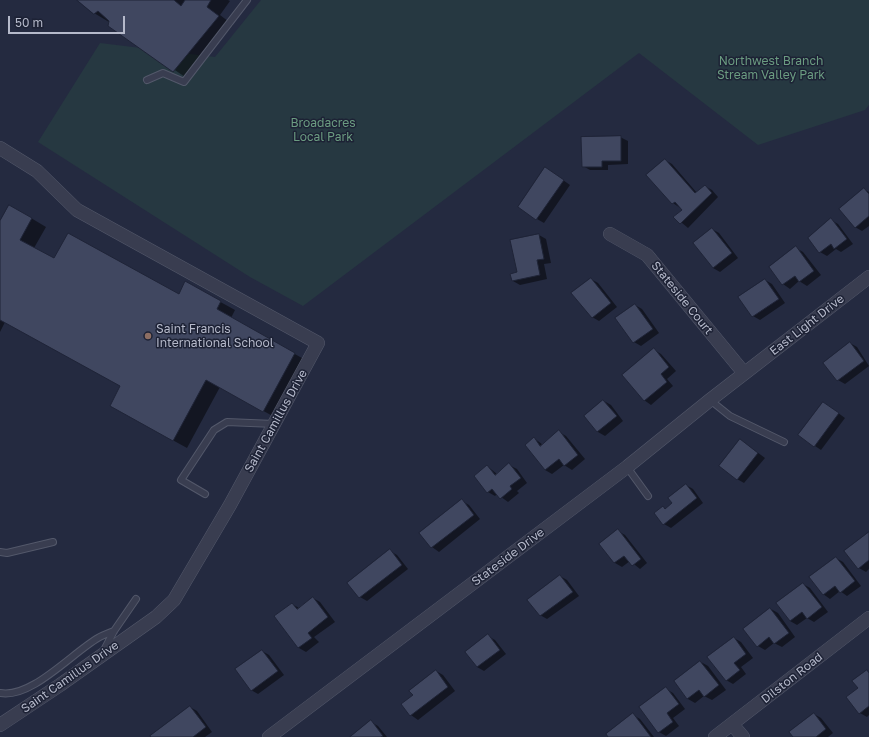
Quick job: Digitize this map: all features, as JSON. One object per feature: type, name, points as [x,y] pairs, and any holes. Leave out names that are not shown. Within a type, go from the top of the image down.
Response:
[{"type":"street","name":"Saint Camillus Drive","points":[[0,725],[156,617],[174,600],[230,505],[318,343],[77,210],[37,171],[1,151]]},
{"type":"street","name":"Stateside Court","points":[[610,234],[647,255],[744,373]]},
{"type":"street","name":"East Light Drive","points":[[744,373],[869,276]]},
{"type":"street","name":"Stateside Drive","points":[[270,737],[627,467],[744,373]]},
{"type":"street","name":"Dilston Road","points":[[714,737],[869,618]]},
{"type":"street","points":[[732,724],[743,737]]},
{"type":"lane","points":[[147,80],[163,73],[184,82],[247,0]]},
{"type":"lane","points":[[710,400],[730,416],[784,442]]},
{"type":"lane","points":[[205,494],[181,480],[214,430],[227,422],[274,424]]},
{"type":"lane","points":[[627,467],[648,496]]},
{"type":"lane","points":[[0,552],[7,553],[53,542]]},
{"type":"lane","points":[[102,655],[114,630],[136,599]]},
{"type":"lane","points":[[0,693],[8,695],[29,687],[53,672],[98,638],[114,630]]},
{"type":"green space","name":"Broadacres Local Park","points":[[261,0],[869,0],[869,105],[865,110],[758,145],[639,53],[303,306],[250,277],[38,142],[100,43],[215,57]]},
{"type":"building","points":[[77,0],[174,0],[181,6],[185,0],[211,0],[207,7],[219,16],[173,72],[108,26],[109,21],[98,11],[94,14]]},
{"type":"building","points":[[621,136],[621,161],[602,161],[602,167],[582,167],[581,137]]},
{"type":"building","points":[[665,159],[695,193],[705,185],[712,193],[680,224],[673,217],[682,210],[675,202],[672,204],[646,175]]},
{"type":"building","points":[[545,167],[564,180],[536,220],[518,207]]},
{"type":"building","points":[[864,188],[869,194],[869,216],[855,228],[839,209]]},
{"type":"building","name":"Saint Francis International School","points":[[9,205],[32,218],[20,240],[54,258],[68,233],[179,294],[185,281],[221,301],[217,309],[295,353],[263,412],[206,380],[173,441],[110,406],[120,386],[0,320],[0,221]]},
{"type":"building","points":[[831,218],[847,239],[834,249],[831,244],[819,253],[808,238]]},
{"type":"building","points":[[712,228],[732,253],[713,268],[693,243]]},
{"type":"building","points":[[539,234],[544,259],[537,260],[540,275],[512,281],[510,274],[517,272],[510,240]]},
{"type":"building","points":[[796,246],[814,271],[799,282],[795,276],[782,285],[769,267]]},
{"type":"building","points":[[591,278],[611,303],[592,318],[571,293]]},
{"type":"building","points":[[765,279],[779,299],[752,317],[738,297]]},
{"type":"building","points":[[635,304],[653,329],[633,343],[615,318]]},
{"type":"building","points":[[850,342],[864,361],[837,381],[823,363]]},
{"type":"building","points":[[654,348],[669,367],[661,374],[667,382],[644,401],[622,375]]},
{"type":"building","points":[[603,400],[617,416],[597,432],[584,416]]},
{"type":"building","points":[[823,402],[839,413],[814,447],[798,435]]},
{"type":"building","points":[[559,430],[578,455],[564,466],[559,459],[545,470],[525,445],[534,437],[540,446]]},
{"type":"building","points":[[740,439],[758,453],[737,480],[719,466]]},
{"type":"building","points":[[509,463],[521,478],[510,486],[512,489],[500,499],[492,489],[487,493],[474,476],[487,465],[495,475]]},
{"type":"building","points":[[686,484],[697,498],[663,525],[654,513],[663,506],[665,509],[672,503],[668,498]]},
{"type":"building","points":[[462,499],[474,515],[431,548],[419,533]]},
{"type":"building","points":[[618,529],[641,559],[632,566],[624,556],[614,563],[599,544]]},
{"type":"building","points":[[869,532],[869,560],[858,569],[844,551]]},
{"type":"building","points":[[390,549],[402,565],[359,598],[347,583]]},
{"type":"building","points":[[836,557],[855,581],[840,593],[835,586],[823,595],[809,577]]},
{"type":"building","points":[[560,575],[573,592],[540,616],[527,600]]},
{"type":"building","points":[[803,583],[822,607],[807,619],[802,612],[790,621],[776,603]]},
{"type":"building","points":[[313,597],[328,617],[308,633],[312,638],[298,648],[274,616],[292,603],[297,609]]},
{"type":"building","points":[[770,608],[789,633],[774,644],[769,637],[757,647],[743,629]]},
{"type":"building","points":[[488,634],[500,650],[477,667],[465,652]]},
{"type":"building","points":[[734,637],[746,654],[734,663],[740,670],[726,681],[707,657]]},
{"type":"building","points":[[262,650],[278,671],[251,691],[235,669]]},
{"type":"building","points":[[700,661],[719,685],[704,697],[699,690],[687,699],[674,681]]},
{"type":"building","points":[[436,670],[448,687],[410,716],[401,704],[413,695],[409,691]]},
{"type":"building","points":[[867,670],[869,673],[869,706],[859,714],[846,697],[858,688],[852,681]]},
{"type":"building","points":[[666,687],[679,704],[667,713],[673,722],[658,733],[639,707]]},
{"type":"building","points":[[190,706],[206,727],[193,737],[150,736]]},
{"type":"building","points":[[633,713],[651,737],[608,737],[606,734]]},
{"type":"building","points":[[814,713],[826,729],[816,737],[793,737],[789,732]]},
{"type":"building","points":[[371,720],[383,736],[350,737]]},
{"type":"place","name":"Saint Francis International School","points":[[148,336]]},
{"type":"park label","name":"Northwest Branch Stream Valley Park","points":[[771,68]]}]
